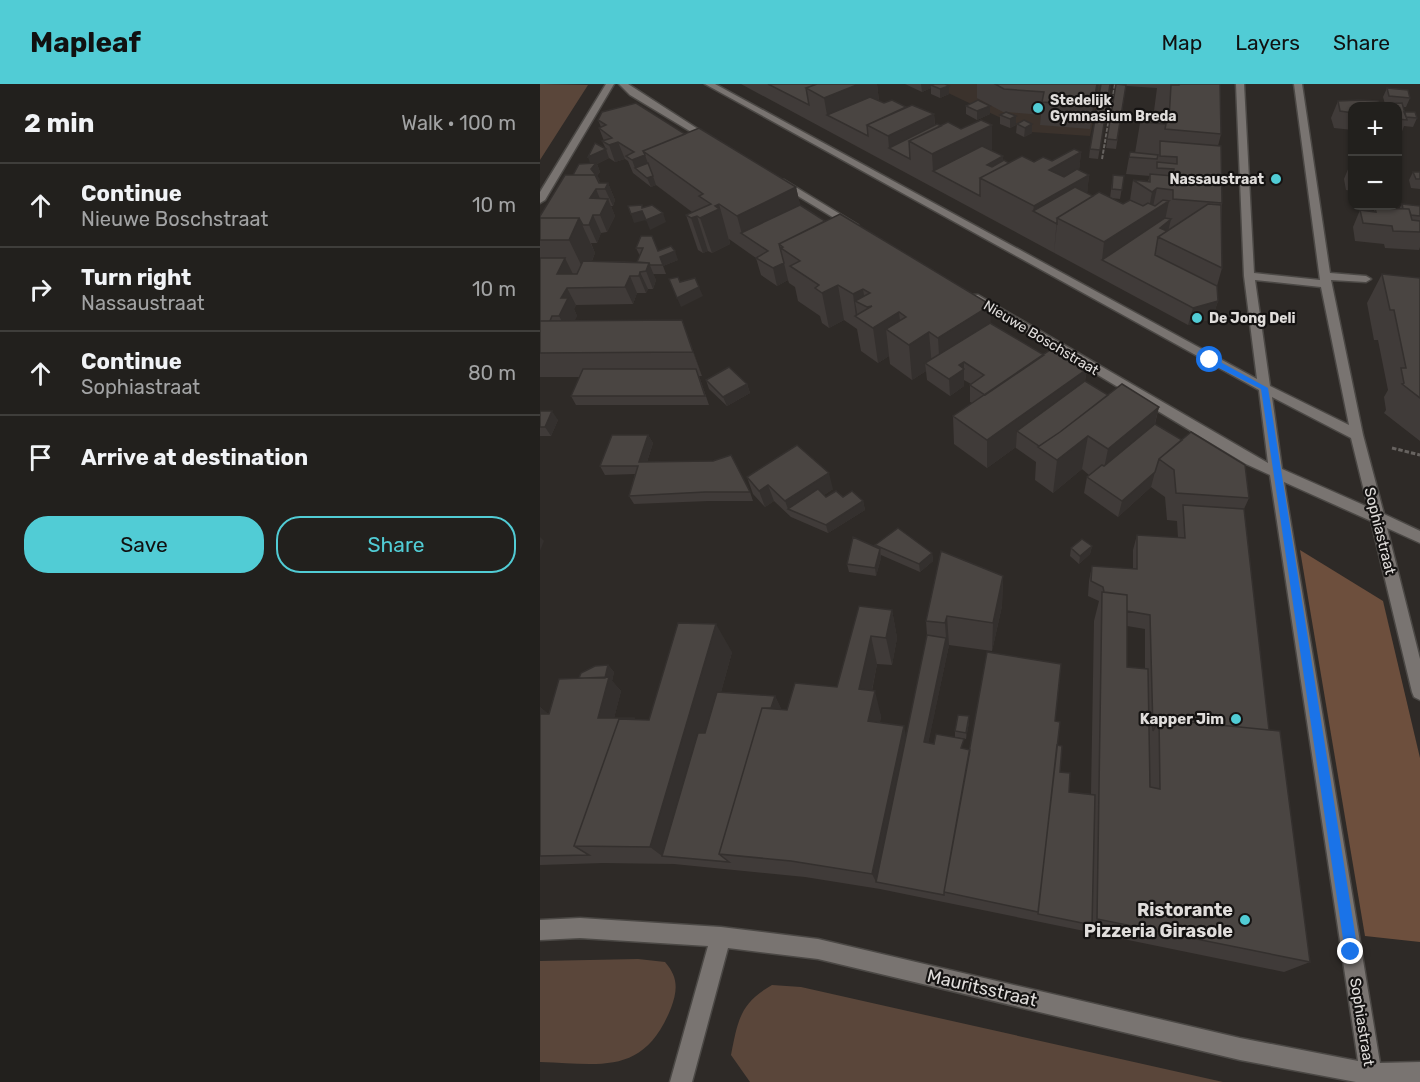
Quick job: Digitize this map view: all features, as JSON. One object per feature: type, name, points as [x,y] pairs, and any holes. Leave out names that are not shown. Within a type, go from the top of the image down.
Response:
[{"type":"street","points":[[540,200],[610,84]]},
{"type":"street","points":[[623,84],[633,93],[725,148]]},
{"type":"street","points":[[709,84],[1264,388],[1357,435]]},
{"type":"street","points":[[1240,84],[1249,276],[1264,388]]},
{"type":"street","points":[[1298,84],[1325,280],[1357,435]]},
{"type":"street","points":[[766,173],[868,234]]},
{"type":"street","points":[[1249,276],[1325,280],[1366,279]]},
{"type":"street","name":"Nieuwe Boschstraat","points":[[960,289],[1216,442],[1276,474],[1420,537]]},
{"type":"street","name":"Sophiastraat","points":[[1264,388],[1371,1078]]},
{"type":"street","name":"Sophiastraat","points":[[1357,435],[1420,692]]},
{"type":"street","name":"Mauritsstraat","points":[[540,930],[592,929],[722,937],[818,949],[1371,1078],[1420,1073]]},
{"type":"street","points":[[681,1082],[722,937]]},
{"type":"path","points":[[1102,159],[1114,84]]},
{"type":"shaded area","points":[[540,84],[588,85],[540,160]]},
{"type":"shaded area","name":"Stedelijk Gymnasium Breda","points":[[929,84],[1101,84],[1090,136],[1031,132]]},
{"type":"shaded area","points":[[1300,550],[1383,601],[1420,758],[1420,942],[1365,936]]},
{"type":"shaded area","points":[[638,959],[665,962],[676,984],[671,1008],[660,1030],[648,1045],[634,1055],[601,1064],[540,1062],[540,961]]},
{"type":"shaded area","points":[[772,985],[801,987],[1223,1082],[750,1082],[731,1055],[736,1032],[747,1006]]},
{"type":"building","points":[[768,84],[817,84],[806,88],[809,105]]},
{"type":"building","points":[[817,84],[859,84],[824,98],[806,88]]},
{"type":"building","points":[[995,84],[1097,84],[1093,106],[1042,102],[1044,92],[1004,89]]},
{"type":"building","points":[[1101,84],[1110,84],[1100,150],[1090,149]]},
{"type":"building","points":[[1116,84],[1126,85],[1117,140],[1107,139]]},
{"type":"building","points":[[1220,84],[1221,134],[1165,129],[1166,124],[1140,122],[1141,117],[1169,119],[1171,85]]},
{"type":"building","points":[[931,85],[949,86],[940,89]]},
{"type":"building","points":[[1387,88],[1408,90],[1410,98],[1389,96]]},
{"type":"building","points":[[870,97],[884,103],[892,100],[906,107],[867,125],[868,136],[827,115]]},
{"type":"building","points":[[978,100],[990,106],[977,111],[966,106]]},
{"type":"building","points":[[1338,101],[1378,102],[1348,102],[1348,112],[1340,111]]},
{"type":"building","points":[[636,103],[685,134],[643,151],[645,155],[632,160],[626,156],[634,152],[618,142],[609,145],[602,141],[612,138],[599,128],[606,125],[598,120],[602,112]]},
{"type":"building","points":[[1402,103],[1407,120],[1402,119]]},
{"type":"building","points":[[912,105],[934,114],[888,136],[867,125]]},
{"type":"building","points":[[1006,112],[1016,116],[1010,119],[1000,115]]},
{"type":"building","points":[[1404,112],[1415,112],[1417,118],[1406,117]]},
{"type":"building","points":[[981,120],[992,125],[932,154],[909,141],[948,122],[961,129]]},
{"type":"building","points":[[1024,120],[1032,124],[1025,128],[1017,124]]},
{"type":"building","points":[[937,124],[941,126],[909,141],[910,159],[889,148]]},
{"type":"building","points":[[699,128],[796,187],[737,216],[719,204],[715,206],[719,209],[700,218],[697,216],[691,218],[686,215],[711,204],[699,196],[703,194],[643,151]]},
{"type":"building","points":[[1160,141],[1221,146],[1222,203],[1173,199],[1173,190],[1157,188],[1152,192],[1133,180],[1150,182],[1150,174],[1173,176],[1174,169],[1157,168],[1157,162],[1177,164],[1177,157],[1160,156]]},
{"type":"building","points":[[595,143],[606,149],[588,157]]},
{"type":"building","points":[[982,146],[1003,156],[987,165],[992,167],[1004,160],[1009,163],[980,178],[980,196],[933,171]]},
{"type":"building","points":[[1074,149],[1081,152],[1049,170],[1064,177],[1077,169],[1089,175],[1034,206],[980,178],[1022,156],[1034,162],[1043,157],[1052,161]]},
{"type":"building","points":[[1130,152],[1158,155],[1157,159],[1129,157]]},
{"type":"building","points":[[596,163],[591,169],[599,179],[595,175],[573,175],[579,164]]},
{"type":"building","points":[[648,163],[653,176],[647,178],[635,168]]},
{"type":"building","points":[[1413,172],[1420,172],[1420,179],[1416,179]]},
{"type":"building","points":[[565,175],[595,175],[599,183],[608,183],[605,189],[596,189],[590,198],[608,199],[600,215],[593,215],[589,225],[583,225],[579,218],[540,218]]},
{"type":"building","points":[[1113,175],[1124,176],[1122,190],[1112,189]]},
{"type":"building","points":[[1075,187],[1093,196],[1057,218],[1057,224],[1033,211]]},
{"type":"building","points":[[1099,192],[1123,204],[1130,200],[1143,206],[1148,203],[1155,206],[1163,200],[1169,201],[1104,242],[1057,218]]},
{"type":"building","points":[[1208,204],[1221,205],[1222,268],[1158,237]]},
{"type":"building","points":[[1402,204],[1420,206],[1420,216],[1411,215],[1409,209],[1403,209]]},
{"type":"building","points":[[642,205],[642,208],[652,205],[663,213],[646,220],[642,211],[631,214],[628,206]]},
{"type":"building","points":[[800,205],[825,221],[779,244],[784,263],[773,268],[756,258],[768,251],[741,233]]},
{"type":"building","points":[[1409,209],[1412,220],[1420,221],[1420,232],[1393,231],[1392,226],[1363,223],[1360,210],[1376,212],[1376,210]]},
{"type":"building","points":[[840,214],[991,305],[938,338],[929,332],[909,345],[886,329],[906,317],[899,312],[873,328],[855,316],[872,306],[867,307],[855,301],[870,293],[863,289],[853,294],[838,285],[822,293],[815,288],[819,285],[790,266],[800,261],[781,248],[783,247],[779,244]]},
{"type":"building","points":[[540,218],[579,218],[569,240],[540,240]]},
{"type":"building","points":[[1165,218],[1171,219],[1160,228],[1167,231],[1158,237],[1155,255],[1217,286],[1218,301],[1193,308],[1102,260]]},
{"type":"building","points":[[641,236],[652,236],[658,251],[671,246],[675,251],[660,257],[663,265],[637,262],[643,248],[636,248]]},
{"type":"building","points":[[540,258],[565,258],[557,274],[577,274],[583,261],[649,263],[646,271],[640,272],[639,276],[630,276],[625,287],[567,288],[561,298],[568,298],[559,316],[552,316],[550,321],[540,321]]},
{"type":"building","points":[[1382,274],[1420,278],[1420,398],[1402,384],[1404,383],[1401,368],[1406,368],[1394,310],[1390,310]]},
{"type":"building","points":[[678,277],[680,282],[695,278],[699,287],[677,298],[669,279]]},
{"type":"building","points":[[682,320],[693,352],[540,353],[540,321]]},
{"type":"building","points":[[990,323],[1044,355],[985,395],[970,385],[984,375],[964,362],[959,365],[964,369],[949,379],[925,363]]},
{"type":"building","points":[[1053,348],[1087,369],[987,440],[953,416]]},
{"type":"building","points":[[729,367],[747,384],[723,397],[706,380]]},
{"type":"building","points":[[583,369],[696,369],[705,396],[571,396]]},
{"type":"building","points":[[1085,381],[1108,395],[1039,446],[1017,431]]},
{"type":"building","points":[[1122,384],[1159,407],[1108,449],[1088,436],[1057,460],[1038,447],[1060,432]]},
{"type":"building","points":[[540,411],[552,411],[545,427],[540,427]]},
{"type":"building","points":[[1155,424],[1182,440],[1159,459],[1155,472],[1122,501],[1087,477],[1102,465],[1104,466]]},
{"type":"building","points":[[1191,432],[1245,465],[1249,498],[1176,493],[1174,470],[1159,459]]},
{"type":"building","points":[[612,435],[648,435],[639,462],[713,461],[731,455],[750,492],[629,496],[638,466],[600,466]]},
{"type":"building","points":[[797,445],[829,473],[785,501],[768,485],[759,491],[747,477]]},
{"type":"building","points":[[818,489],[826,497],[836,491],[843,497],[852,491],[863,501],[826,525],[788,509]]},
{"type":"building","points":[[1183,505],[1244,509],[1269,730],[1159,719],[1153,731],[1150,615],[1127,611],[1127,595],[1104,592],[1103,587],[1091,581],[1092,566],[1137,569],[1137,535],[1185,538]]},
{"type":"building","points":[[898,528],[932,553],[919,564],[875,545]]},
{"type":"building","points":[[853,537],[880,549],[875,568],[847,564]]},
{"type":"building","points":[[1082,539],[1092,546],[1080,556],[1071,548]]},
{"type":"building","points":[[941,551],[1003,576],[993,623],[947,616],[945,623],[926,621]]},
{"type":"building","points":[[1102,592],[1127,595],[1127,667],[1148,669],[1150,787],[1160,789],[1159,719],[1280,731],[1310,962],[1097,919]]},
{"type":"building","points":[[859,606],[892,610],[886,638],[871,636],[859,689],[875,691],[868,721],[904,726],[872,874],[791,861],[719,854],[762,708],[787,710],[795,683],[837,687]]},
{"type":"building","points":[[678,623],[716,624],[650,847],[574,846],[619,719],[649,720]]},
{"type":"building","points":[[927,635],[946,638],[924,742],[934,744],[936,734],[964,739],[961,748],[970,750],[944,895],[876,882]]},
{"type":"building","points":[[987,652],[1061,664],[1055,721],[1060,722],[1038,912],[944,892]]},
{"type":"building","points":[[608,665],[605,678],[579,678],[581,673],[595,666]]},
{"type":"building","points":[[609,677],[598,718],[634,719],[619,719],[574,846],[589,855],[540,856],[540,714],[549,714],[559,679]]},
{"type":"building","points":[[717,692],[775,696],[771,708],[762,708],[719,854],[729,862],[662,856],[698,733],[705,733]]},
{"type":"building","points":[[958,715],[969,716],[966,733],[955,731]]},
{"type":"building","points":[[1057,745],[1062,746],[1060,772],[1070,773],[1069,792],[1095,795],[1092,925],[1038,914]]},
{"type":"place","name":"Stedelijk Gymnasium Breda","points":[[1038,108]]},
{"type":"place","name":"Nassaustraat","points":[[1276,179]]},
{"type":"place","name":"De Jong Deli","points":[[1197,318]]},
{"type":"place","name":"Kapper Jim","points":[[1236,719]]},
{"type":"place","name":"Ristorante Pizzeria Girasole","points":[[1245,920]]},
{"type":"route","points":[[1210,360],[1264,388],[1351,952]]}]
